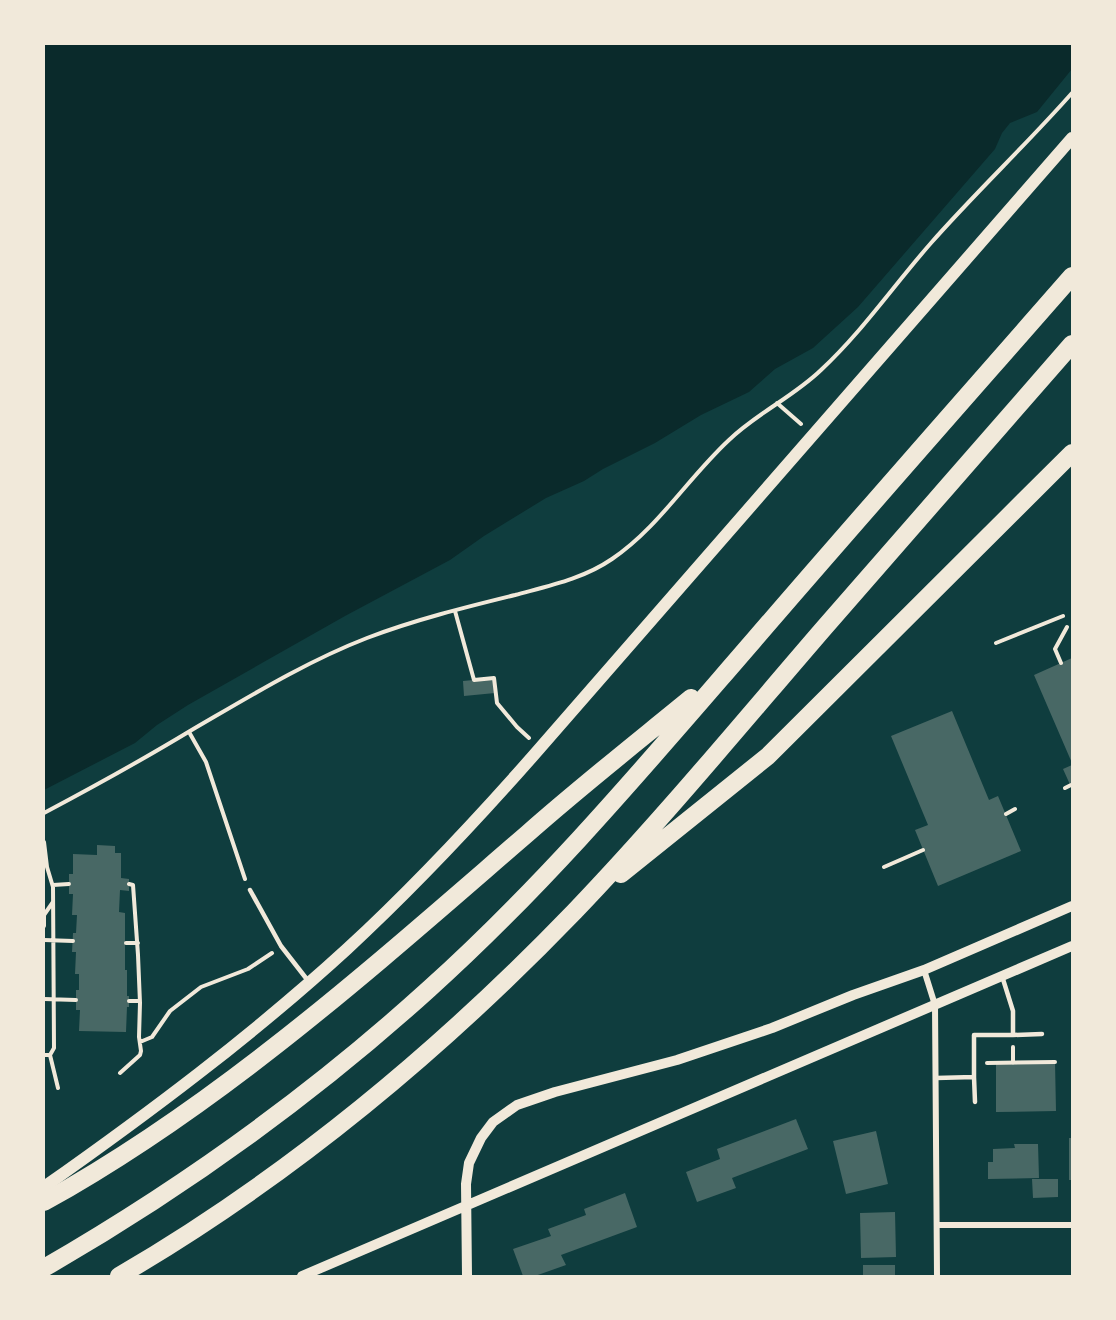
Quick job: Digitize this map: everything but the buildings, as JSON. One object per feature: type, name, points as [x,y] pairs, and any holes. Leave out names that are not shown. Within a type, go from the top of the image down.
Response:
[{"type":"highway","points":[[44,1268],[112,1228],[226,1153],[296,1101],[393,1022],[466,955],[537,885],[1072,276]]},
{"type":"highway","points":[[119,1276],[227,1208],[343,1122],[432,1048],[573,912],[687,787],[1072,344]]},
{"type":"highway","points":[[573,912],[768,756],[1072,453]]},
{"type":"highway","points":[[44,1202],[89,1177],[172,1121],[328,1003],[420,928],[537,825],[734,662]]},
{"type":"main road","points":[[44,1186],[203,1071],[376,922],[485,810],[1072,138]]},
{"type":"street","points":[[467,1276],[467,1173],[473,1152],[493,1122],[517,1105],[544,1095],[677,1060],[772,1028],[853,994],[924,970],[1072,906]]},
{"type":"street","points":[[302,1276],[1072,946]]},
{"type":"street","points":[[924,970],[935,1005],[937,1276]]},
{"type":"street","points":[[937,1225],[1072,1224]]},
{"type":"lane","points":[[250,890],[281,946],[309,982]]},
{"type":"lane","points":[[1002,976],[1013,1011],[1013,1035]]},
{"type":"lane","points":[[975,1102],[974,1035],[1042,1034]]},
{"type":"lane","points":[[936,1078],[974,1077]]},
{"type":"path","points":[[44,813],[246,699],[341,649],[387,631],[571,579],[612,559],[644,532],[729,440],[808,381],[833,358],[931,243],[1072,93]]},
{"type":"path","points":[[777,403],[800,422]]},
{"type":"path","points":[[454,611],[474,680],[494,678],[497,703],[517,728]]},
{"type":"path","points":[[996,643],[1062,616]]},
{"type":"path","points":[[1061,663],[1054,649],[1068,627]]},
{"type":"path","points":[[189,732],[206,762],[250,890]]},
{"type":"path","points":[[1065,788],[1071,785]]},
{"type":"path","points":[[1006,814],[1016,809]]},
{"type":"path","points":[[44,842],[53,885],[54,902],[54,1048],[50,1055],[58,1088]]},
{"type":"path","points":[[884,867],[923,850]]},
{"type":"path","points":[[44,873],[49,872]]},
{"type":"path","points":[[53,885],[69,884]]},
{"type":"path","points":[[120,1073],[140,1055],[138,943],[133,885],[129,884]]},
{"type":"path","points":[[44,926],[45,915],[54,902]]},
{"type":"path","points":[[44,940],[72,941]]},
{"type":"path","points":[[126,943],[138,943]]},
{"type":"path","points":[[140,1042],[152,1037],[170,1011],[201,987],[248,969],[281,946]]},
{"type":"path","points":[[44,999],[76,1000]]},
{"type":"path","points":[[129,1001],[140,1001]]},
{"type":"path","points":[[44,1055],[50,1055]]},
{"type":"path","points":[[996,1063],[1055,1062]]},
{"type":"water","points":[[44,44],[1072,44],[1072,69],[1037,112],[1010,123],[1002,133],[995,149],[858,307],[813,348],[775,369],[749,392],[701,415],[584,481],[546,498],[450,560],[345,616],[188,705],[157,725],[135,743],[44,790]]}]
